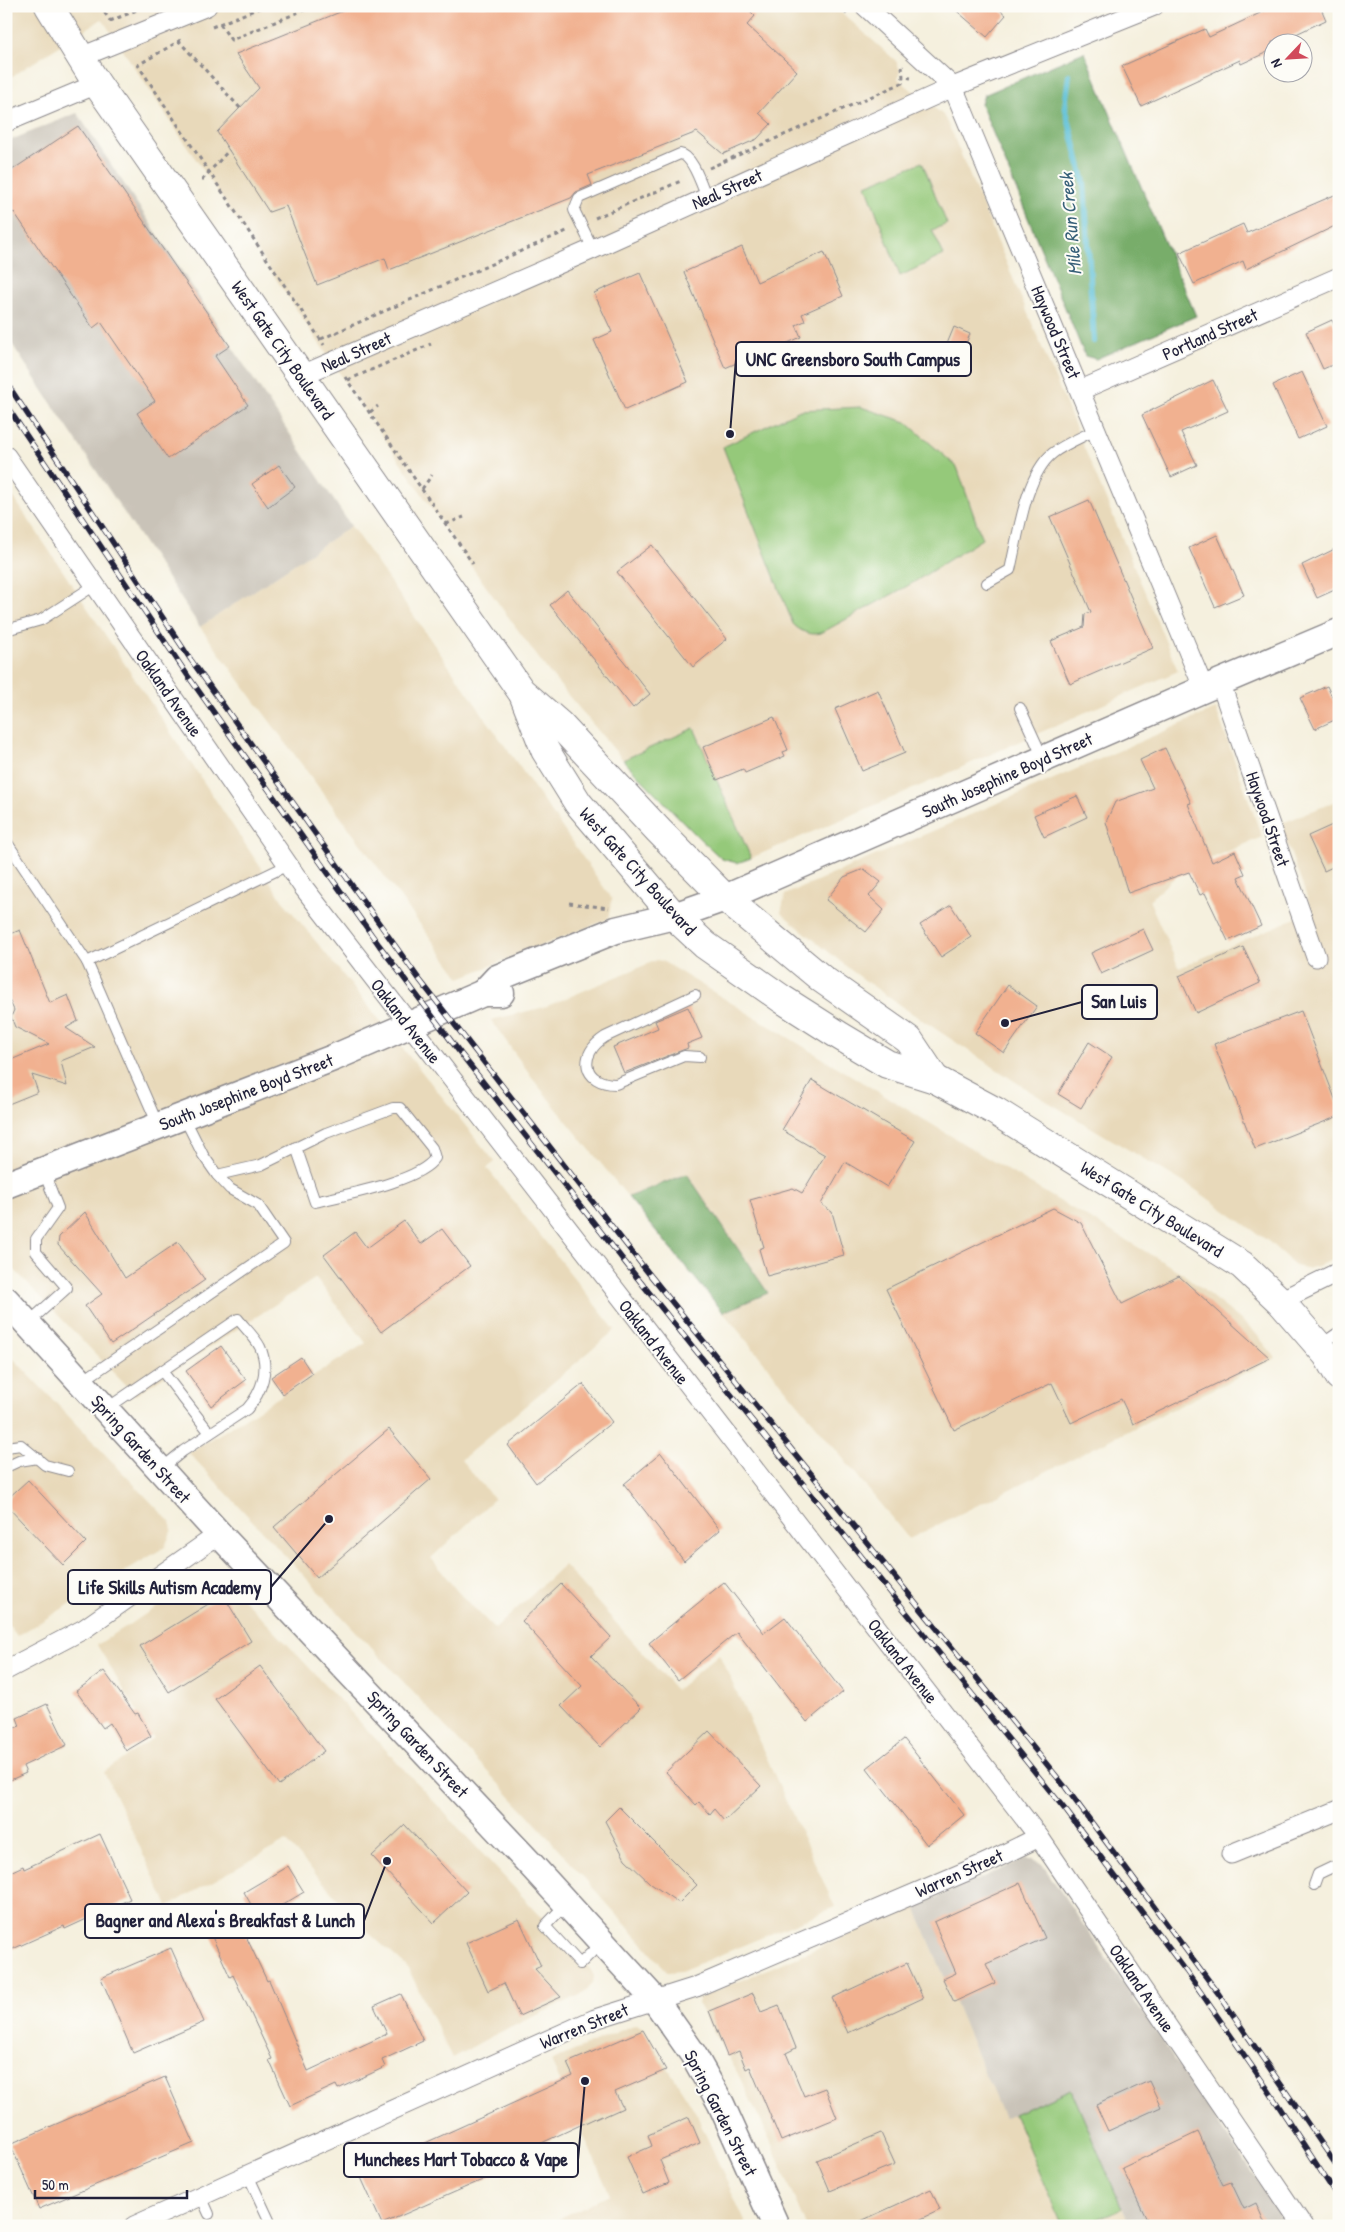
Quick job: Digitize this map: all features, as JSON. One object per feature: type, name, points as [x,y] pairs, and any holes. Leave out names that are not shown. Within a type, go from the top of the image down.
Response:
[{"type":"main road","name":"West Gate City Boulevard","points":[[49,6],[97,84],[522,691],[559,724],[659,831],[725,898],[822,979],[909,1040],[935,1079]]},
{"type":"main road","name":"South Josephine Boyd Street","points":[[6,1185],[333,1058],[483,993],[497,978],[616,930],[674,916],[725,898],[1212,685],[1339,632]]},
{"type":"main road","name":"West Gate City Boulevard","points":[[522,691],[545,750],[578,803],[674,916],[704,945],[782,999],[887,1064],[935,1079],[996,1111],[1242,1265],[1280,1301],[1329,1339],[1327,1355],[1339,1376]]},
{"type":"main road","name":"Spring Garden Street","points":[[6,1300],[219,1534],[567,1903],[655,2000],[693,2054],[721,2104],[776,2226]]},
{"type":"street","points":[[81,57],[207,6]]},
{"type":"street","name":"Haywood Street","points":[[865,6],[953,87],[1080,390],[1212,685],[1316,957]]},
{"type":"street","name":"Neal Street","points":[[300,376],[593,249],[953,87],[1154,6]]},
{"type":"street","points":[[6,122],[97,84]]},
{"type":"street","name":"Portland Street","points":[[1080,390],[1339,277]]},
{"type":"street","name":"Oakland Avenue","points":[[6,456],[288,865],[1039,1837],[1303,2226]]},
{"type":"street","points":[[1280,1301],[1339,1272]]},
{"type":"street","points":[[6,1670],[84,1629],[219,1534]]},
{"type":"street","points":[[1231,1854],[1339,1810]]},
{"type":"street","name":"Warren Street","points":[[134,2226],[595,2019],[696,1987],[986,1863],[1039,1837]]},
{"type":"lane","points":[[593,249],[574,210],[574,206],[579,198],[680,154],[684,154],[690,159],[707,198]]},
{"type":"lane","points":[[987,583],[1010,570],[1030,486],[1040,467],[1052,454],[1097,429]]},
{"type":"lane","points":[[6,630],[41,620],[95,585]]},
{"type":"lane","points":[[1020,708],[1044,759]]},
{"type":"lane","points":[[6,841],[87,962],[158,1126]]},
{"type":"lane","points":[[87,962],[288,865]]},
{"type":"lane","points":[[695,995],[595,1043],[590,1050],[587,1060],[591,1075],[598,1081],[616,1084],[684,1056],[700,1057]]},
{"type":"lane","points":[[217,1175],[261,1166],[296,1147],[326,1133],[393,1108],[400,1108],[432,1148],[435,1158],[430,1165],[404,1179],[315,1202],[296,1147]]},
{"type":"lane","points":[[81,1383],[284,1243],[258,1205],[230,1189],[217,1175],[203,1155],[184,1116]]},
{"type":"lane","points":[[27,1323],[67,1288],[36,1252],[36,1239],[58,1208],[44,1171]]},
{"type":"lane","points":[[106,1409],[238,1319],[260,1346],[264,1360],[262,1386],[255,1400],[247,1409],[210,1433],[160,1470]]},
{"type":"lane","points":[[162,1371],[210,1433]]},
{"type":"lane","points":[[6,1447],[21,1445],[45,1465],[68,1470]]},
{"type":"lane","points":[[6,1467],[19,1460],[38,1458]]},
{"type":"lane","points":[[1314,1885],[1318,1874],[1339,1864]]},
{"type":"lane","points":[[248,2174],[269,2220]]},
{"type":"lane","points":[[201,2196],[209,2214]]},
{"type":"path","points":[[100,6],[109,20],[147,6]]},
{"type":"path","points":[[204,31],[264,6]]},
{"type":"path","points":[[220,24],[231,40],[314,6]]},
{"type":"path","points":[[163,24],[240,108]]},
{"type":"path","points":[[187,37],[138,64],[320,340],[896,86],[902,83],[903,77]]},
{"type":"path","points":[[202,180],[229,150]]},
{"type":"path","points":[[348,380],[430,344]]},
{"type":"path","points":[[334,361],[473,564]]},
{"type":"path","points":[[370,412],[378,406]]},
{"type":"path","points":[[422,489],[432,475]]},
{"type":"path","points":[[446,524],[464,517]]},
{"type":"shaded area","points":[[6,6],[834,6],[896,61],[900,70],[898,79],[943,115],[949,126],[1178,671],[922,785],[751,858],[694,729],[623,760],[551,675],[474,570],[102,19],[6,80]]},
{"type":"shaded area","points":[[77,113],[351,526],[200,627],[6,335],[6,142]]},
{"type":"shaded area","points":[[6,486],[283,901],[495,1162],[487,1168],[615,1330],[461,1460],[494,1499],[431,1558],[457,1591],[495,1629],[564,1565],[676,1690],[719,1654],[835,1907],[681,1971],[668,1972],[529,1816],[189,1453],[366,1343],[316,1278],[135,1395],[6,1261]]},
{"type":"shaded area","points":[[351,526],[612,899],[608,919],[460,978],[200,627]]},
{"type":"shaded area","points":[[1216,709],[1262,837],[1182,871],[1149,900],[1179,968],[1312,911],[1280,824],[1339,800],[1339,1258],[1305,1269],[1296,1266],[1268,1241],[1193,1188],[1028,1090],[901,1006],[852,971],[781,913],[785,895],[791,892]]},
{"type":"shaded area","points":[[657,960],[662,961],[1022,1179],[1182,1273],[1252,1329],[1276,1358],[909,1539],[723,1312],[767,1293],[686,1174],[628,1197],[536,1083],[491,1020],[545,1007]]},
{"type":"shaded area","points":[[6,1351],[170,1522],[172,1529],[165,1547],[17,1636],[6,1621]]},
{"type":"shaded area","points":[[215,1570],[289,1646],[590,1969],[594,1976],[593,1984],[582,1994],[492,2036],[452,2058],[408,1968],[369,1933],[286,1841],[168,1906],[104,1772],[153,1738],[97,1645]]},
{"type":"shaded area","points":[[1025,1859],[1034,1859],[1042,1864],[1288,2226],[1130,2226],[1071,2089],[1004,2119],[915,1907]]},
{"type":"shaded area","points":[[915,1907],[1004,2118],[1014,2114],[1062,2226],[806,2226],[770,2140],[736,2070],[698,2005],[699,1998]]},
{"type":"shaded area","points":[[636,2024],[643,2028],[695,2111],[747,2226],[542,2226],[610,2195],[551,2061]]},
{"type":"shaded area","points":[[1122,2208],[1130,2226],[1082,2226]]},
{"type":"green space","points":[[1084,52],[1196,316],[1096,359],[1085,356],[981,104],[984,95]]},
{"type":"green space","points":[[922,162],[947,224],[932,230],[944,255],[900,276],[866,185]]},
{"type":"green space","points":[[861,407],[906,422],[957,467],[982,539],[911,584],[821,633],[810,634],[793,624],[723,447],[800,410]]},
{"type":"green space","points":[[694,728],[751,858],[737,863],[722,859],[623,760]]},
{"type":"green space","points":[[687,1174],[768,1293],[723,1312],[628,1197]]},
{"type":"green space","points":[[1071,2089],[1122,2208],[1082,2226],[1062,2226],[1014,2114]]},
{"type":"building","points":[[355,6],[745,6],[755,16],[747,25],[797,71],[759,113],[771,124],[757,139],[723,154],[697,132],[588,175],[592,185],[576,192],[571,198],[389,270],[385,258],[317,285],[286,206],[269,212],[217,132],[259,88],[236,54]]},
{"type":"building","points":[[951,6],[995,6],[1006,15],[987,37]]},
{"type":"building","points":[[1275,6],[1320,6],[1326,20],[1300,32],[1262,32],[1262,55],[1241,64],[1240,60],[1141,106],[1122,66],[1205,29],[1209,37]]},
{"type":"building","points":[[78,126],[230,346],[215,356],[248,405],[168,459],[137,413],[155,401],[101,322],[93,328],[14,212],[6,217],[6,174]]},
{"type":"building","points":[[1339,193],[1339,224],[1246,269],[1243,261],[1194,284],[1179,253],[1243,224],[1247,233]]},
{"type":"building","points":[[742,247],[757,282],[824,252],[843,296],[802,314],[805,321],[796,325],[801,337],[725,368],[684,272]]},
{"type":"building","points":[[640,273],[688,382],[625,410],[594,340],[612,332],[594,293]]},
{"type":"building","points":[[1332,320],[1339,335],[1339,362],[1323,369],[1306,332]]},
{"type":"building","points":[[954,327],[970,334],[958,363],[942,356]]},
{"type":"building","points":[[1302,372],[1327,426],[1298,439],[1273,385]]},
{"type":"building","points":[[1213,380],[1228,411],[1181,432],[1197,465],[1171,477],[1142,415]]},
{"type":"building","points":[[279,465],[295,487],[268,507],[252,484]]},
{"type":"building","points":[[1089,500],[1153,648],[1070,684],[1051,641],[1084,627],[1085,614],[1091,612],[1050,517]]},
{"type":"building","points":[[1217,535],[1244,595],[1215,607],[1189,548]]},
{"type":"building","points":[[652,545],[727,639],[693,667],[617,572]]},
{"type":"building","points":[[1339,547],[1339,588],[1317,598],[1302,565]]},
{"type":"building","points":[[567,590],[650,694],[633,708],[550,605]]},
{"type":"building","points":[[1327,686],[1339,712],[1339,718],[1315,729],[1300,698]]},
{"type":"building","points":[[878,690],[905,753],[862,771],[835,709]]},
{"type":"building","points":[[774,717],[788,750],[783,752],[785,756],[745,773],[743,769],[717,780],[703,747]]},
{"type":"building","points":[[1165,748],[1191,803],[1188,804],[1212,862],[1235,851],[1245,874],[1238,877],[1261,926],[1228,941],[1205,893],[1200,895],[1189,872],[1128,893],[1106,822],[1115,802],[1153,788],[1140,760]]},
{"type":"building","points":[[1077,796],[1087,817],[1044,837],[1034,815]]},
{"type":"building","points":[[1339,822],[1339,864],[1324,871],[1308,836]]},
{"type":"building","points":[[864,869],[881,882],[869,896],[884,910],[866,932],[826,900],[844,877]]},
{"type":"building","points":[[951,905],[971,937],[941,957],[920,925]]},
{"type":"building","points":[[1143,929],[1153,950],[1101,974],[1091,953]]},
{"type":"building","points":[[20,930],[50,1003],[68,995],[78,1021],[66,1028],[95,1047],[61,1061],[67,1086],[32,1075],[38,1092],[6,1105],[6,1062],[49,1044],[15,1027],[11,1017],[14,1010],[6,994],[6,936]]},
{"type":"building","points":[[1243,947],[1260,983],[1196,1013],[1179,976]]},
{"type":"building","points":[[1008,985],[1037,1006],[1004,1053],[975,1033]]},
{"type":"building","points":[[688,1007],[702,1038],[687,1044],[688,1048],[624,1073],[613,1047],[658,1028],[655,1021]]},
{"type":"building","points":[[1301,1011],[1339,1109],[1339,1116],[1255,1149],[1214,1044]]},
{"type":"building","points":[[1089,1042],[1112,1057],[1081,1108],[1058,1094]]},
{"type":"building","points":[[812,1080],[915,1141],[887,1187],[845,1162],[821,1204],[832,1212],[844,1255],[767,1276],[759,1249],[764,1247],[750,1200],[793,1188],[802,1193],[825,1155],[782,1130]]},
{"type":"building","points":[[1053,1208],[1081,1223],[1122,1304],[1179,1276],[1270,1358],[1133,1424],[1121,1399],[1071,1423],[1052,1383],[954,1430],[886,1289]]},
{"type":"building","points":[[85,1212],[125,1278],[178,1242],[205,1280],[111,1344],[85,1306],[102,1294],[58,1245],[59,1237]]},
{"type":"building","points":[[404,1221],[421,1244],[442,1229],[470,1266],[381,1332],[324,1255],[355,1232],[367,1248]]},
{"type":"building","points":[[221,1346],[246,1380],[211,1406],[186,1371]]},
{"type":"building","points":[[301,1357],[312,1374],[283,1394],[271,1377]]},
{"type":"building","points":[[583,1384],[612,1422],[536,1483],[508,1445]]},
{"type":"building","points":[[389,1429],[431,1479],[317,1578],[274,1527]]},
{"type":"building","points":[[661,1453],[720,1530],[684,1561],[624,1484]]},
{"type":"building","points":[[28,1480],[86,1542],[63,1565],[6,1505],[6,1500]]},
{"type":"building","points":[[724,1582],[764,1633],[785,1617],[843,1692],[807,1722],[737,1632],[678,1680],[649,1643]]},
{"type":"building","points":[[561,1584],[611,1637],[591,1656],[641,1708],[600,1747],[561,1706],[582,1686],[522,1621]]},
{"type":"building","points":[[223,1595],[251,1641],[169,1692],[140,1646]]},
{"type":"building","points":[[260,1666],[324,1751],[279,1785],[215,1699]]},
{"type":"building","points":[[104,1671],[135,1714],[138,1713],[151,1736],[126,1751],[110,1723],[103,1728],[76,1691]]},
{"type":"building","points":[[47,1704],[67,1745],[23,1766],[26,1773],[6,1782],[6,1731],[20,1726],[17,1718]]},
{"type":"building","points":[[709,1731],[761,1786],[724,1821],[714,1809],[710,1814],[699,1802],[696,1805],[666,1772]]},
{"type":"building","points":[[904,1739],[964,1815],[927,1845],[867,1768]]},
{"type":"building","points":[[619,1807],[697,1885],[679,1903],[651,1884],[625,1859],[605,1821]]},
{"type":"building","points":[[405,1825],[467,1892],[434,1923],[372,1856]]},
{"type":"building","points":[[100,1834],[130,1899],[65,1929],[64,1926],[6,1952],[6,1874],[23,1866],[24,1869]]},
{"type":"building","points":[[288,1866],[304,1892],[259,1919],[244,1892]]},
{"type":"building","points":[[1020,1883],[1045,1938],[986,1964],[995,1983],[954,2002],[943,1979],[956,1973],[934,1922]]},
{"type":"building","points":[[237,1917],[267,1981],[269,1980],[308,2071],[387,2034],[374,2006],[401,1994],[423,2041],[382,2060],[385,2067],[338,2089],[336,2085],[290,2106],[269,2060],[272,2059],[233,1975],[230,1977],[209,1930]]},
{"type":"building","points":[[519,1919],[541,1966],[535,1969],[561,1997],[519,2016],[504,1983],[488,1991],[466,1943]]},
{"type":"building","points":[[171,1948],[204,2022],[133,2053],[101,1978]]},
{"type":"building","points":[[907,1963],[923,1998],[848,2033],[832,1998]]},
{"type":"building","points":[[753,1993],[761,2012],[779,2005],[796,2048],[786,2053],[804,2096],[825,2088],[837,2118],[781,2141],[750,2067],[746,2069],[739,2051],[727,2056],[709,2011]]},
{"type":"building","points":[[643,2030],[666,2070],[615,2092],[623,2108],[603,2117],[602,2115],[533,2147],[537,2156],[382,2224],[359,2173],[573,2076],[567,2063]]},
{"type":"building","points":[[165,2077],[194,2143],[39,2209],[10,2144]]},
{"type":"building","points":[[1149,2081],[1161,2107],[1108,2131],[1096,2105]]},
{"type":"building","points":[[689,2117],[700,2143],[660,2160],[669,2183],[643,2194],[627,2157],[652,2146],[648,2135]]},
{"type":"building","points":[[1198,2132],[1223,2185],[1231,2182],[1244,2209],[1256,2203],[1266,2226],[1150,2226],[1122,2168]]},
{"type":"building","points":[[881,2133],[895,2164],[830,2191],[817,2160]]},
{"type":"building","points":[[931,2189],[940,2210],[906,2226],[850,2226]]},
{"type":"waterway","name":"Mile Run Creek","points":[[1069,75],[1065,106],[1084,183],[1094,341]]},
{"type":"railway","points":[[6,382],[191,660],[419,979],[642,1265],[1066,1788],[1218,1993],[1339,2169]]},
{"type":"railway","points":[[6,405],[188,676],[379,945],[461,1054],[635,1275],[1067,1812],[1186,1971],[1267,2088],[1339,2199]]},
{"type":"place","name":"UNC Greensboro South Campus","points":[[730,434]]},
{"type":"place","name":"San Luis","points":[[1005,1023]]},
{"type":"place","name":"Life Skills Autism Academy","points":[[329,1519]]},
{"type":"place","name":"Bagner and Alexa's Breakfast & Lunch","points":[[387,1861]]},
{"type":"place","name":"Munchees Mart Tobacco & Vape","points":[[585,2081]]}]
